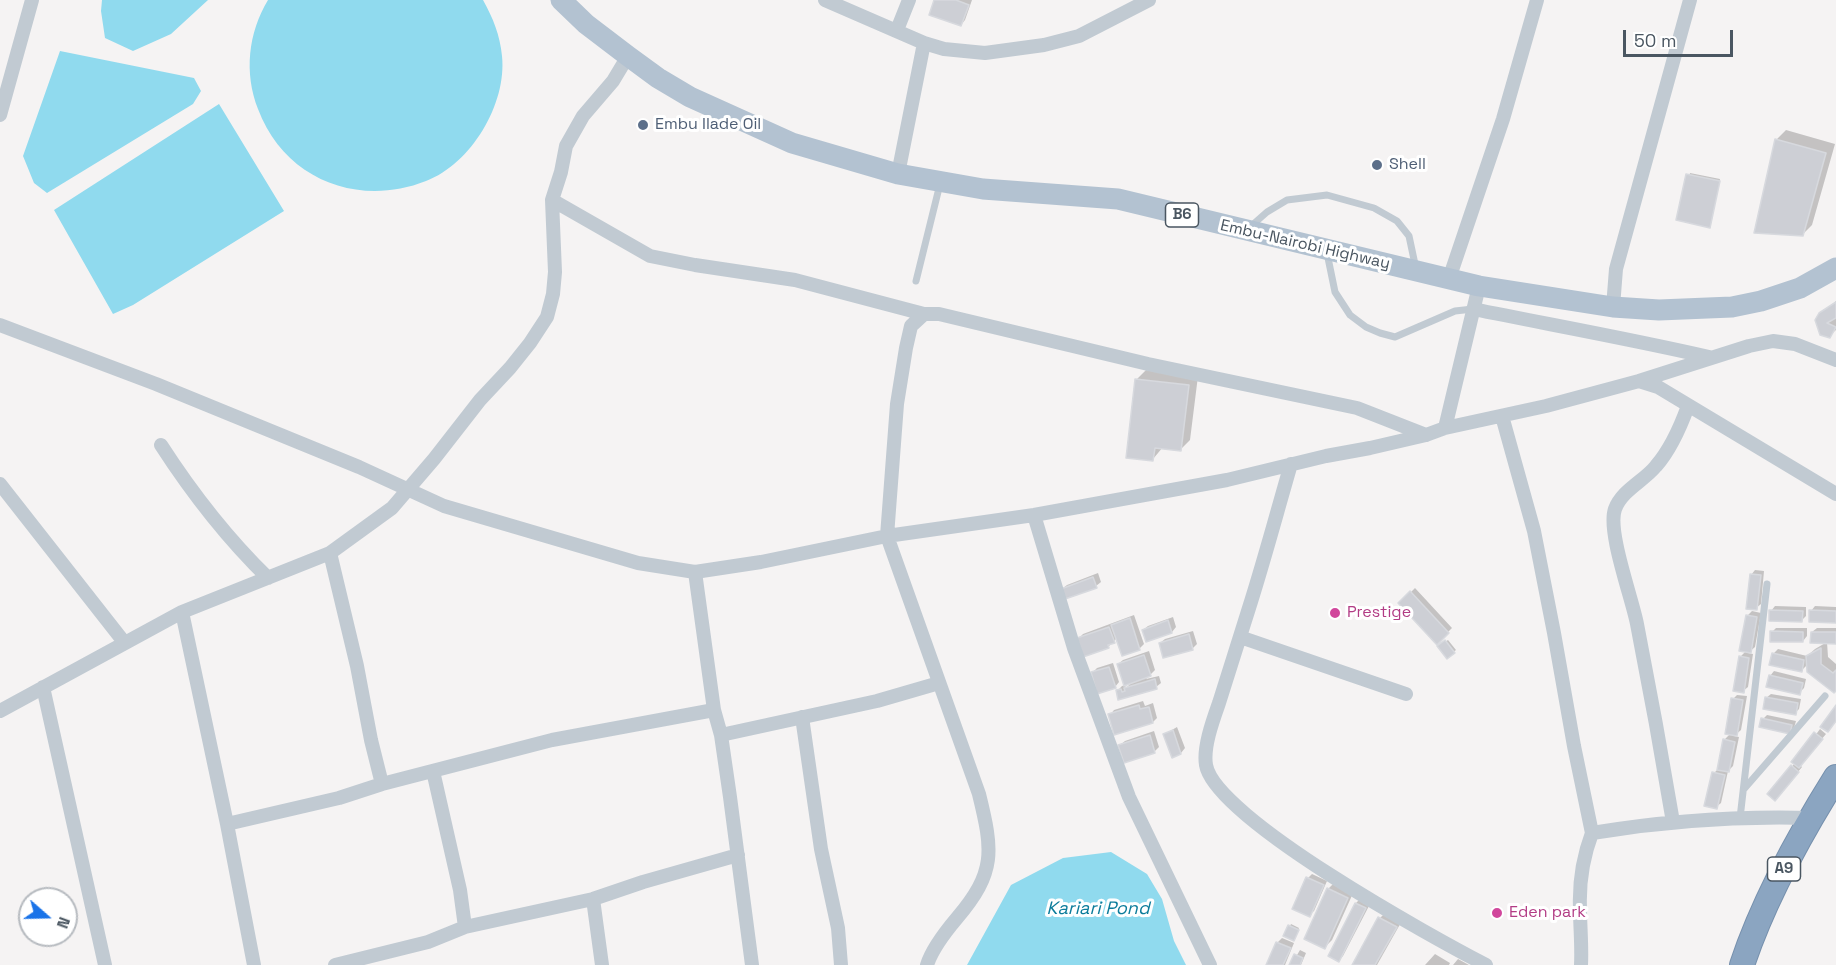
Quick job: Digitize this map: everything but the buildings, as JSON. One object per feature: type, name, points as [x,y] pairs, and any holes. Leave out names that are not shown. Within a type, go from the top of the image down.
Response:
[{"type":"highway","name":"A9","points":[[1742,965],[1759,919],[1810,818],[1836,777]]},
{"type":"main road","name":"Embu-Nairobi Highway","points":[[561,0],[586,24],[628,56],[658,78],[690,97],[792,143],[898,174],[983,189],[1118,199],[1326,251],[1479,286],[1613,307],[1659,310],[1732,307],[1761,301],[1800,288],[1836,268]]},
{"type":"street","points":[[0,115],[32,0]]},
{"type":"street","points":[[825,0],[924,43],[944,49],[985,53],[1044,45],[1080,36],[1149,0]]},
{"type":"street","points":[[897,30],[909,0]]},
{"type":"street","points":[[1449,279],[1503,119],[1537,0]]},
{"type":"street","points":[[1613,307],[1616,269],[1690,0]]},
{"type":"street","points":[[898,174],[924,43]]},
{"type":"street","points":[[0,711],[182,612],[330,553],[392,508],[523,351],[547,316],[553,294],[555,272],[552,200],[566,146],[583,116],[612,81],[628,56]]},
{"type":"street","points":[[552,200],[650,256],[795,280],[924,314],[939,314],[1148,364],[1357,408],[1426,435]]},
{"type":"street","points":[[1445,428],[1479,286]]},
{"type":"street","points":[[1473,309],[1712,357]]},
{"type":"street","points":[[924,314],[911,326],[897,404],[887,536],[979,794],[988,829],[989,853],[980,888],[949,928],[927,965]]},
{"type":"street","points":[[0,325],[156,384],[409,489],[444,506],[638,563],[695,572],[761,562],[887,536],[1034,515],[1227,480],[1546,406],[1773,341],[1795,344],[1836,359]]},
{"type":"street","points":[[1638,381],[1658,387],[1836,494]]},
{"type":"street","points":[[1673,822],[1636,622],[1618,553],[1615,510],[1624,495],[1648,476],[1664,456],[1678,431],[1688,406]]},
{"type":"street","points":[[1502,416],[1534,531],[1592,833],[1582,869],[1581,965]]},
{"type":"street","points":[[161,445],[186,484],[225,533],[268,578]]},
{"type":"street","points":[[1291,465],[1209,735],[1206,764],[1213,782],[1276,839],[1311,863],[1446,945],[1486,965]]},
{"type":"street","points":[[0,484],[124,642]]},
{"type":"street","points":[[1034,515],[1074,648],[1130,797],[1210,965]]},
{"type":"street","points":[[330,553],[382,784]]},
{"type":"street","points":[[695,572],[714,710],[721,735],[752,965]]},
{"type":"street","points":[[182,612],[254,965]]},
{"type":"street","points":[[1240,637],[1406,694]]},
{"type":"street","points":[[721,735],[905,694],[939,683]]},
{"type":"street","points":[[43,687],[105,965]]},
{"type":"street","points":[[227,824],[339,798],[382,784],[552,740],[714,710]]},
{"type":"street","points":[[802,717],[821,849],[838,928],[841,965]]},
{"type":"street","points":[[433,771],[460,890],[465,927]]},
{"type":"street","points":[[1592,833],[1673,822],[1740,818],[1810,818]]},
{"type":"street","points":[[335,965],[394,958],[465,927],[593,899],[738,855]]},
{"type":"street","points":[[593,899],[602,965]]},
{"type":"lane","points":[[916,280],[940,181]]},
{"type":"lane","points":[[1246,231],[1267,212],[1287,200],[1327,195],[1374,208],[1397,221],[1409,236],[1417,272]]},
{"type":"lane","points":[[1326,251],[1335,292],[1350,315],[1366,327],[1380,333],[1395,337],[1455,310],[1473,309]]},
{"type":"lane","points":[[1740,818],[1767,584]]},
{"type":"lane","points":[[1743,790],[1825,696]]},
{"type":"water","points":[[102,0],[208,0],[171,34],[133,51],[105,38],[101,11]]},
{"type":"water","points":[[268,0],[483,0],[500,41],[502,74],[499,93],[483,130],[458,161],[442,173],[400,189],[375,191],[350,189],[326,181],[305,170],[286,154],[270,133],[254,95],[250,67],[252,39]]},
{"type":"water","points":[[60,51],[194,78],[201,91],[193,104],[47,193],[34,183],[23,156]]},
{"type":"water","points":[[219,104],[284,211],[133,305],[113,314],[54,210]]},
{"type":"water","name":"Kariari Pond","points":[[1111,852],[1147,874],[1162,899],[1174,941],[1186,965],[967,965],[1011,885],[1063,858]]},
{"type":"place","name":"Embu Ilade Oil","points":[[643,125]]},
{"type":"place","name":"Shell","points":[[1377,165]]},
{"type":"place","name":"Prestige","points":[[1335,613]]},
{"type":"place","name":"Eden park","points":[[1497,913]]}]
